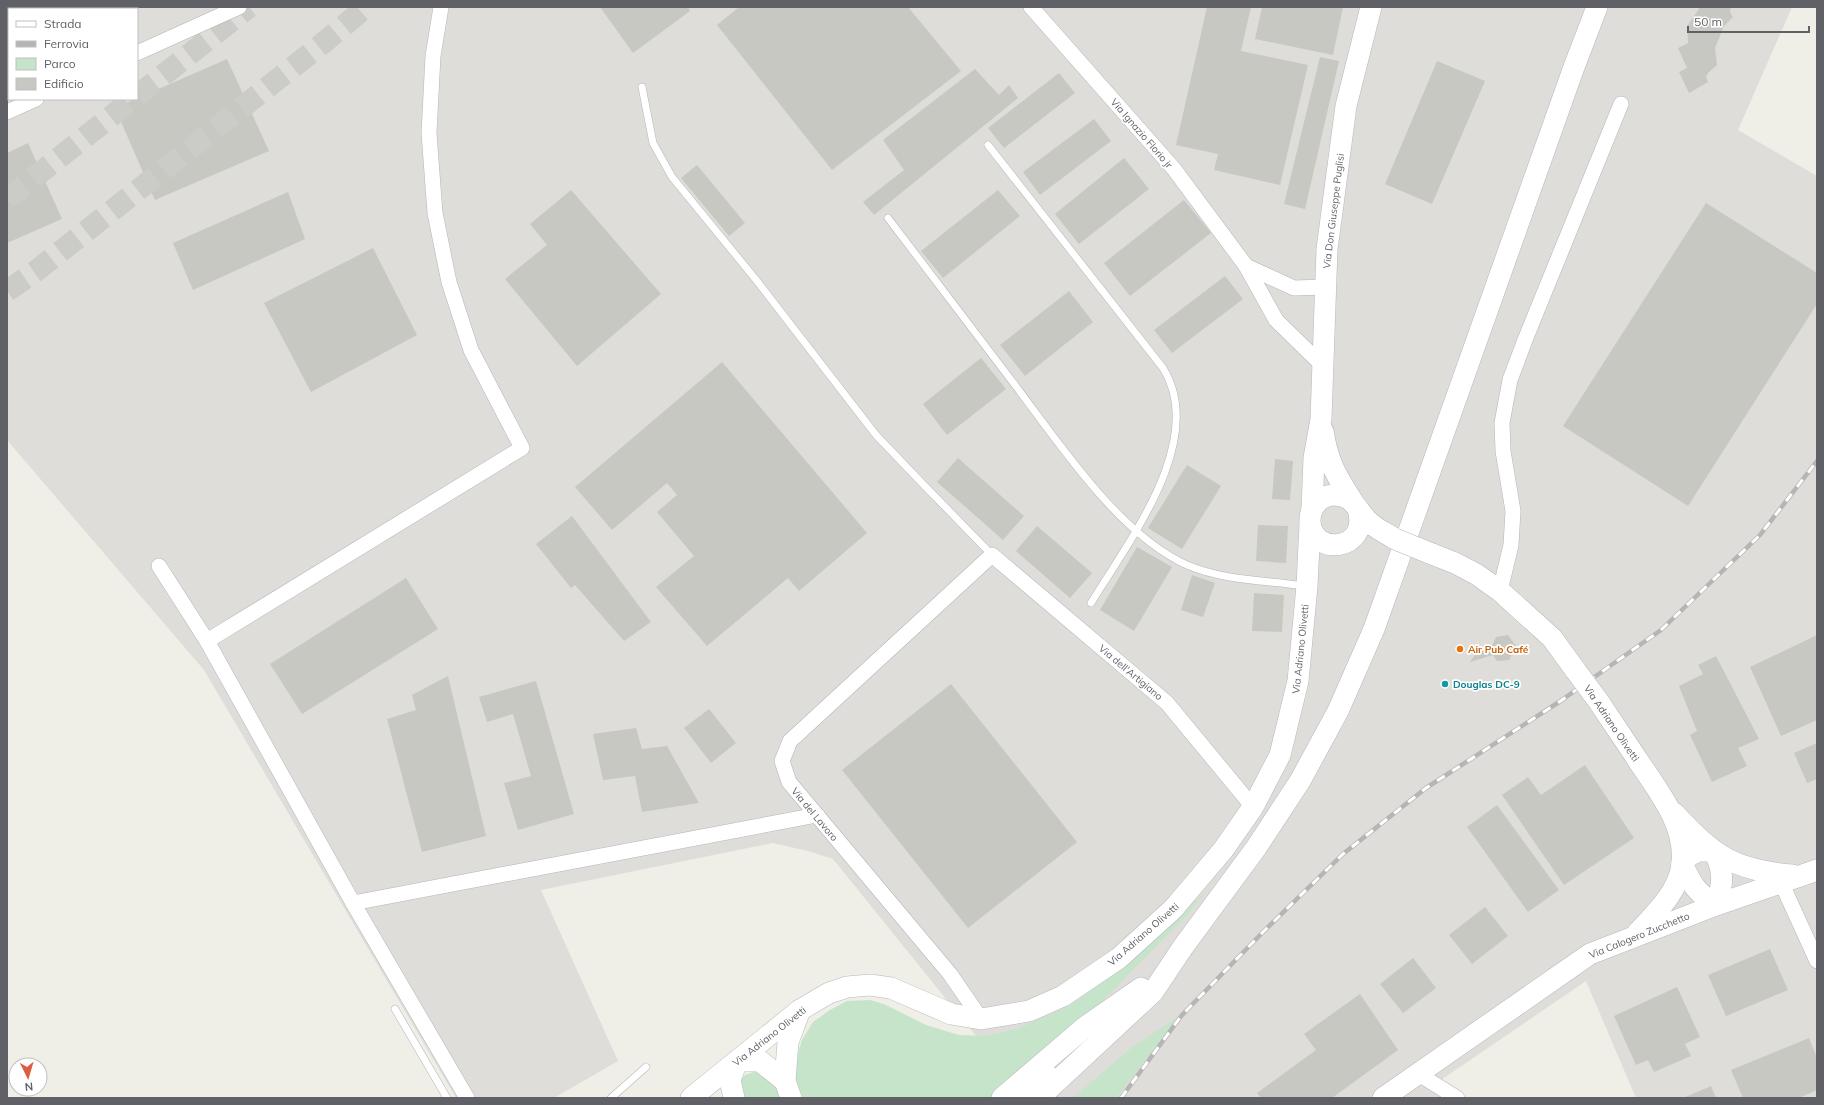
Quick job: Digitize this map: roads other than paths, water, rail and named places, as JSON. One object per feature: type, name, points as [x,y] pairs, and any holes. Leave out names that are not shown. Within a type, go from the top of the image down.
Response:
[{"type":"main road","name":"Via Don Giuseppe Puglisi","points":[[1311,516],[1314,458],[1321,419],[1327,249],[1346,106],[1371,7]]},
{"type":"main road","points":[[1039,1098],[1153,992],[1183,947],[1260,842],[1300,781],[1341,704],[1374,629],[1597,7]]},
{"type":"main road","name":"Via Don Giuseppe Puglisi","points":[[1321,419],[1326,450],[1332,469],[1356,505]]},
{"type":"main road","points":[[1331,495],[1346,497],[1356,505],[1361,517],[1357,534],[1344,543],[1322,542],[1316,537],[1311,516],[1320,500],[1331,495]]},
{"type":"main road","name":"Via Adriano Olivetti","points":[[1356,505],[1367,521],[1395,539],[1455,563],[1476,574],[1500,591],[1530,616],[1552,638],[1599,702],[1668,806],[1713,851],[1720,861],[1722,890],[1716,905],[1696,890],[1689,880],[1682,864],[1678,833],[1668,806]]},
{"type":"main road","name":"Via Adriano Olivetti","points":[[691,1098],[800,1010],[829,993],[847,987],[870,985],[891,988],[951,1014],[982,1019],[1028,1011],[1063,996],[1119,958],[1173,909],[1223,850],[1253,807],[1280,755],[1298,681],[1307,586],[1311,516]]},
{"type":"main road","name":"Via Adriano Olivetti","points":[[1307,586],[1319,563],[1344,543],[1362,538],[1395,539]]},
{"type":"main road","points":[[1682,864],[1690,855],[1698,851],[1713,851]]},
{"type":"main road","name":"Via Adriano Olivetti","points":[[1713,851],[1735,864],[1765,873],[1799,876]]},
{"type":"main road","name":"Via Adriano Olivetti","points":[[1634,936],[1668,898],[1678,880],[1682,864]]},
{"type":"main road","name":"Via Calogero Zucchetto","points":[[1383,1098],[1590,954],[1716,905],[1799,876]]},
{"type":"main road","points":[[1019,1098],[1141,988],[1183,947]]},
{"type":"main road","points":[[1002,1098],[1085,1027],[1141,988]]},
{"type":"main road","points":[[788,1089],[788,1042],[800,1010]]},
{"type":"main road","points":[[734,1098],[730,1080],[737,1061],[760,1061],[788,1089]]},
{"type":"street","points":[[138,52],[239,7]]},
{"type":"street","points":[[207,641],[522,448],[470,350],[448,282],[435,213],[429,133],[433,56],[441,7]]},
{"type":"street","name":"Via Ignazio Florio jr","points":[[1031,7],[1174,169],[1246,266],[1276,320],[1322,365]]},
{"type":"street","points":[[7,112],[34,100]]},
{"type":"street","points":[[1500,591],[1511,545],[1513,511],[1503,451],[1502,423],[1510,380],[1524,340],[1621,104]]},
{"type":"street","points":[[1246,266],[1294,288],[1325,288]]},
{"type":"street","name":"Via dell'Artigiano","points":[[992,555],[1167,703],[1253,807]]},
{"type":"street","name":"Via del Lavoro","points":[[982,1019],[950,974],[789,782],[782,761],[790,741],[992,555]]},
{"type":"street","points":[[158,566],[207,641],[354,903],[467,1098]]},
{"type":"street","points":[[354,903],[817,816]]},
{"type":"street","points":[[1799,876],[1817,961]]},
{"type":"street","points":[[1417,1074],[1457,1098]]},
{"type":"lane","points":[[642,87],[653,143],[672,177],[757,281],[876,435],[992,555]]},
{"type":"lane","points":[[988,145],[1158,362],[1171,380],[1176,397],[1177,413],[1174,439],[1166,472],[1161,485],[1136,530],[1091,603]]},
{"type":"lane","points":[[888,218],[1091,485],[1136,530],[1175,558],[1210,573],[1236,579],[1307,586]]},
{"type":"lane","points":[[395,1010],[447,1098]]},
{"type":"lane","points":[[611,1098],[646,1066]]},
{"type":"tunnel","points":[[138,95],[249,7]]},
{"type":"tunnel","points":[[7,291],[36,271],[322,44],[366,7]]},
{"type":"tunnel","points":[[7,199],[132,100]]},
{"type":"railway","points":[[1121,1098],[1182,1015],[1264,931],[1343,854],[1426,788],[1559,702],[1661,630],[1760,535],[1817,461]]},
{"type":"place","name":"Air Pub Café","points":[[1460,649]]},
{"type":"place","name":"Douglas DC-9","points":[[1445,684]]}]
